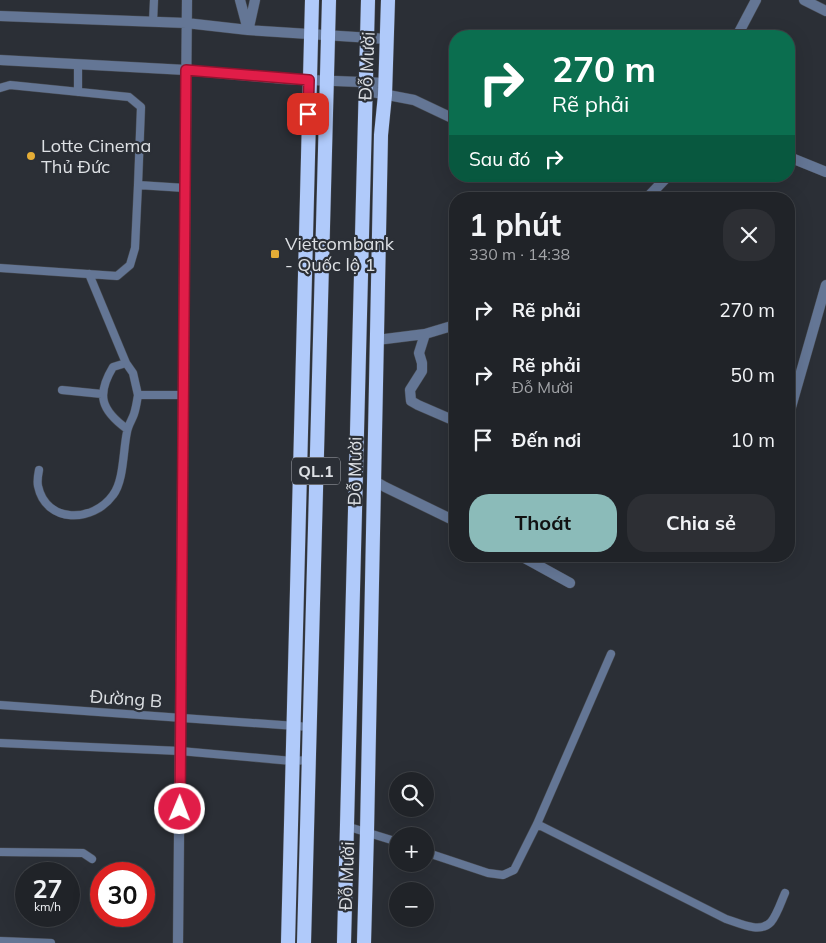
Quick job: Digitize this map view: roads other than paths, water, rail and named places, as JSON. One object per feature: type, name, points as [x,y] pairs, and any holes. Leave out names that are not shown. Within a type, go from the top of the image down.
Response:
[{"type":"highway","name":"QL.1","points":[[288,943],[312,0]]},
{"type":"highway","name":"QL.1","points":[[304,943],[325,80],[329,0]]},
{"type":"highway","name":"Đỗ Mười","points":[[344,943],[368,0]]},
{"type":"highway","name":"Đỗ Mười","points":[[364,943],[381,135],[385,89],[388,0]]},
{"type":"street","points":[[178,943],[187,0]]},
{"type":"street","points":[[240,0],[248,30]]},
{"type":"street","points":[[248,30],[255,0]]},
{"type":"street","points":[[740,30],[756,0]]},
{"type":"street","points":[[804,0],[826,11]]},
{"type":"street","points":[[0,16],[186,23],[248,30],[387,39]]},
{"type":"street","points":[[0,60],[325,80],[385,89],[449,117]]},
{"type":"street","points":[[795,159],[826,172]]},
{"type":"street","points":[[653,192],[662,182]]},
{"type":"street","points":[[795,393],[826,285]]},
{"type":"street","points":[[377,340],[425,334],[449,327]]},
{"type":"street","points":[[425,334],[418,353],[422,363],[422,371],[410,390],[411,401],[418,406],[449,418]]},
{"type":"street","points":[[374,480],[385,488],[449,518]]},
{"type":"street","points":[[532,562],[570,583]]},
{"type":"lane","points":[[153,22],[154,0]]},
{"type":"lane","points":[[78,64],[78,92]]},
{"type":"lane","points":[[0,88],[10,85],[129,97],[140,107],[135,248],[130,265],[117,276],[0,268]]},
{"type":"lane","points":[[138,185],[185,188]]},
{"type":"lane","points":[[39,470],[37,485],[46,503],[66,515],[74,516],[92,512],[113,496],[119,483],[127,429],[134,413],[138,395],[133,373],[126,362],[89,274]]},
{"type":"lane","points":[[126,362],[113,367],[105,380],[102,394],[105,408],[113,419],[127,429]]},
{"type":"lane","points":[[62,390],[102,394]]},
{"type":"lane","points":[[138,395],[184,395]]},
{"type":"lane","points":[[434,855],[503,876],[514,870],[537,824],[611,654]]},
{"type":"lane","name":"Đường B","points":[[0,706],[310,727]]},
{"type":"lane","points":[[0,743],[180,751],[292,761],[308,760]]},
{"type":"lane","points":[[537,824],[726,919],[746,926],[763,927],[771,922],[785,893]]},
{"type":"lane","points":[[346,826],[389,839]]},
{"type":"lane","points":[[0,852],[83,853],[92,859]]},
{"type":"lane","points":[[0,941],[51,943]]},
{"type":"place","name":"Lotte Cinema Thủ Đức","points":[[31,156]]},
{"type":"place","name":"Vietcombank - Quốc lộ 1","points":[[275,254]]}]
